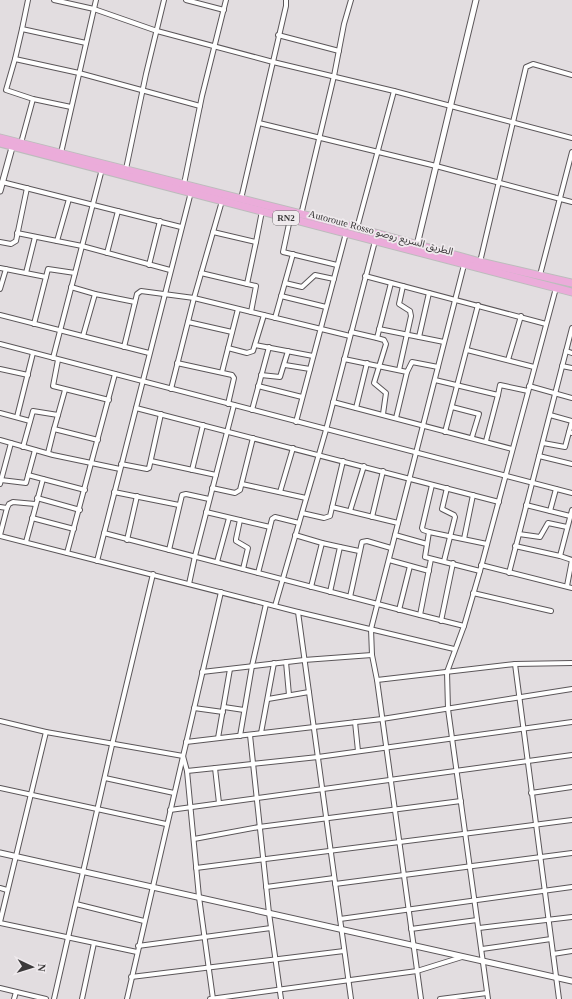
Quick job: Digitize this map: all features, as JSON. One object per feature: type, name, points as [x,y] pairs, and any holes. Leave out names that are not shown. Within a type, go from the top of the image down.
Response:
[{"type":"highway","name":"Autoroute Rosso الطريق السريع روصو","points":[[0,138],[13,144],[102,169],[464,265],[572,292]]},
{"type":"highway","name":"Autoroute Rosso الطريق السريع روصو","points":[[0,143],[21,143],[357,228],[480,262],[572,283]]},
{"type":"street","points":[[28,0],[15,59],[6,90],[33,99],[71,107]]},
{"type":"street","points":[[54,0],[94,9],[157,31],[215,45],[273,62],[394,91],[572,138]]},
{"type":"street","points":[[61,153],[96,0]]},
{"type":"street","points":[[126,169],[142,91],[164,0]]},
{"type":"street","points":[[186,0],[224,10]]},
{"type":"street","points":[[184,184],[200,106],[226,0]]},
{"type":"street","points":[[241,199],[287,0]]},
{"type":"street","points":[[301,215],[334,76],[344,24],[351,0]]},
{"type":"street","points":[[417,245],[476,0]]},
{"type":"street","points":[[22,30],[86,43]]},
{"type":"street","points":[[278,35],[339,51]]},
{"type":"street","points":[[15,59],[79,73],[200,106]]},
{"type":"street","points":[[480,262],[526,67],[533,64],[572,75]]},
{"type":"street","points":[[357,228],[376,152],[394,91]]},
{"type":"street","points":[[21,143],[33,99]]},
{"type":"street","points":[[259,123],[436,166],[572,202]]},
{"type":"street","points":[[0,191],[13,144]]},
{"type":"street","points":[[540,275],[572,152]]},
{"type":"street","points":[[53,358],[102,169]]},
{"type":"street","points":[[2,182],[181,227]]},
{"type":"street","points":[[0,242],[14,244],[27,188]]},
{"type":"street","points":[[97,561],[191,192]]},
{"type":"street","points":[[57,241],[70,199]]},
{"type":"street","points":[[171,389],[194,298],[222,201]]},
{"type":"street","points":[[107,254],[118,211]]},
{"type":"street","points":[[247,284],[262,211]]},
{"type":"street","points":[[290,219],[283,251],[337,265]]},
{"type":"street","points":[[149,265],[160,222]]},
{"type":"street","points":[[213,232],[256,242]]},
{"type":"street","points":[[17,233],[82,246],[170,270]]},
{"type":"street","points":[[296,422],[346,233]]},
{"type":"street","points":[[26,273],[35,237]]},
{"type":"street","points":[[275,606],[326,430],[375,241]]},
{"type":"street","points":[[275,318],[293,254]]},
{"type":"street","points":[[421,999],[412,929],[398,842],[377,680],[372,655],[371,629],[464,265]]},
{"type":"street","points":[[0,268],[46,277]]},
{"type":"street","points":[[0,288],[6,269]]},
{"type":"street","points":[[34,324],[48,269],[75,273]]},
{"type":"street","points":[[201,273],[257,287],[251,312]]},
{"type":"street","points":[[285,283],[302,287],[315,276],[334,279]]},
{"type":"street","points":[[365,276],[521,316],[546,324]]},
{"type":"street","points":[[377,338],[391,283]]},
{"type":"street","points":[[398,370],[411,313],[400,304],[403,286]]},
{"type":"street","points":[[71,287],[95,294],[135,302]]},
{"type":"street","points":[[488,999],[448,709],[447,672],[454,649],[464,626],[480,571],[556,288]]},
{"type":"street","points":[[124,347],[135,302],[141,291],[194,298],[320,329],[377,338],[384,340],[386,344],[374,383],[386,393],[383,414]]},
{"type":"street","points":[[419,337],[429,293]]},
{"type":"street","points":[[83,336],[95,294]]},
{"type":"street","points":[[281,296],[326,307]]},
{"type":"street","points":[[445,432],[478,305]]},
{"type":"street","points":[[222,372],[238,309]]},
{"type":"street","points":[[0,315],[149,353]]},
{"type":"street","points":[[228,348],[251,353],[264,315]]},
{"type":"street","points":[[508,360],[521,316]]},
{"type":"street","points":[[188,322],[232,332]]},
{"type":"street","points":[[508,573],[556,394],[572,328]]},
{"type":"street","points":[[379,329],[444,342]]},
{"type":"street","points":[[0,344],[572,493]]},
{"type":"street","points":[[255,344],[313,356]]},
{"type":"street","points":[[252,410],[269,347]]},
{"type":"street","points":[[467,350],[534,367]]},
{"type":"street","points":[[261,375],[280,377],[285,365],[288,351]]},
{"type":"street","points":[[566,351],[572,352]]},
{"type":"street","points":[[17,418],[33,353]]},
{"type":"street","points":[[344,359],[407,372]]},
{"type":"street","points":[[58,360],[53,386],[109,400]]},
{"type":"street","points":[[396,418],[407,372],[412,362],[438,367]]},
{"type":"street","points":[[178,363],[222,372],[234,377],[228,404]]},
{"type":"street","points":[[356,408],[367,363]]},
{"type":"street","points":[[285,365],[310,369]]},
{"type":"street","points":[[562,366],[572,368]]},
{"type":"street","points":[[0,369],[28,375]]},
{"type":"street","points":[[68,553],[93,463],[115,374]]},
{"type":"street","points":[[435,380],[498,395]]},
{"type":"street","points":[[486,442],[500,385],[572,398]]},
{"type":"street","points":[[258,386],[302,397]]},
{"type":"street","points":[[48,453],[65,390]]},
{"type":"street","points":[[333,402],[512,449]]},
{"type":"street","points":[[189,584],[234,405]]},
{"type":"street","points":[[452,407],[479,414],[472,438]]},
{"type":"street","points":[[136,408],[319,454],[499,502]]},
{"type":"street","points":[[23,446],[30,421],[35,411],[58,415]]},
{"type":"street","points":[[0,412],[30,421]]},
{"type":"street","points":[[121,464],[147,469],[149,468],[161,414]]},
{"type":"street","points":[[543,443],[565,447],[570,433],[572,421],[550,415]]},
{"type":"street","points":[[192,470],[203,425]]},
{"type":"street","points":[[54,429],[98,440]]},
{"type":"street","points":[[212,488],[235,493],[240,490],[253,438]]},
{"type":"street","points":[[0,440],[35,450],[120,469]]},
{"type":"street","points":[[11,443],[2,467],[1,482],[24,484],[27,481],[35,450]]},
{"type":"street","points":[[280,492],[293,448]]},
{"type":"street","points":[[539,456],[572,464]]},
{"type":"street","points":[[151,461],[216,475]]},
{"type":"street","points":[[302,513],[328,518],[332,508],[343,461]]},
{"type":"street","points":[[350,511],[364,466]]},
{"type":"street","points":[[372,517],[384,471]]},
{"type":"street","points":[[28,475],[85,490]]},
{"type":"street","points":[[26,542],[35,504],[43,479]]},
{"type":"street","points":[[242,484],[306,498]]},
{"type":"street","points":[[432,485],[422,530],[487,544]]},
{"type":"street","points":[[444,561],[455,516],[442,510],[446,488]]},
{"type":"street","points":[[550,511],[556,489]]},
{"type":"street","points":[[114,492],[180,505]]},
{"type":"street","points":[[169,550],[182,495],[184,494],[210,499]]},
{"type":"street","points":[[464,539],[473,495]]},
{"type":"street","points":[[127,540],[137,496]]},
{"type":"street","points":[[37,498],[80,510]]},
{"type":"street","points":[[35,504],[13,502],[9,504],[0,535],[266,604],[454,649]]},
{"type":"street","points":[[526,505],[570,516]]},
{"type":"street","points":[[0,507],[7,508]]},
{"type":"street","points":[[332,508],[398,523]]},
{"type":"street","points":[[560,556],[572,510]]},
{"type":"street","points":[[206,512],[270,528]]},
{"type":"street","points":[[258,573],[272,519],[275,517],[299,523]]},
{"type":"street","points":[[32,518],[74,529]]},
{"type":"street","points":[[217,562],[229,518]]},
{"type":"street","points":[[240,520],[236,541],[248,548],[243,569]]},
{"type":"street","points":[[519,534],[540,537],[548,523],[568,527]]},
{"type":"street","points":[[430,532],[424,555],[431,559],[480,571]]},
{"type":"street","points":[[566,532],[572,534]]},
{"type":"street","points":[[104,533],[377,605],[464,626]]},
{"type":"street","points":[[295,535],[322,543],[359,551]]},
{"type":"street","points":[[395,535],[427,544]]},
{"type":"street","points":[[350,597],[362,542],[364,541],[391,548]]},
{"type":"street","points":[[311,587],[322,543]]},
{"type":"street","points":[[515,546],[572,560],[567,586]]},
{"type":"street","points":[[330,592],[340,547]]},
{"type":"street","points":[[420,616],[431,559]]},
{"type":"street","points":[[388,560],[429,571]]},
{"type":"street","points":[[441,621],[453,564]]},
{"type":"street","points":[[481,565],[572,588]]},
{"type":"street","points":[[399,610],[410,566]]},
{"type":"street","points":[[54,999],[69,938],[82,872],[153,574]]},
{"type":"street","points":[[127,999],[166,824],[221,592]]},
{"type":"street","points":[[473,593],[551,610]]},
{"type":"street","points":[[240,736],[252,666],[266,604]]},
{"type":"street","points":[[298,612],[351,999]]},
{"type":"street","points":[[202,672],[274,663],[372,655]]},
{"type":"street","points":[[286,662],[289,695]]},
{"type":"street","points":[[261,733],[274,663]]},
{"type":"street","points":[[377,680],[515,664],[572,664]]},
{"type":"street","points":[[515,664],[518,697],[559,999]]},
{"type":"street","points":[[218,738],[230,669]]},
{"type":"street","points":[[186,742],[382,719],[572,689]]},
{"type":"street","points":[[268,699],[309,692]]},
{"type":"street","points":[[224,707],[244,710]]},
{"type":"street","points":[[194,708],[223,712]]},
{"type":"street","points":[[0,721],[112,745],[183,756]]},
{"type":"street","points":[[355,722],[358,751]]},
{"type":"street","points":[[187,771],[318,757],[572,722]]},
{"type":"street","points":[[46,732],[0,922],[137,952]]},
{"type":"street","points":[[250,735],[269,914],[281,999]]},
{"type":"street","points":[[170,810],[572,755]]},
{"type":"street","points":[[183,756],[187,771],[199,897],[213,999]]},
{"type":"street","points":[[215,768],[219,803]]},
{"type":"street","points":[[105,778],[174,793]]},
{"type":"street","points":[[531,793],[572,787]]},
{"type":"street","points":[[0,788],[166,824]]},
{"type":"street","points":[[194,839],[259,827],[326,820],[461,801]]},
{"type":"street","points":[[196,868],[572,820]]},
{"type":"street","points":[[0,853],[572,981]]},
{"type":"street","points":[[335,884],[572,853]]},
{"type":"street","points":[[266,887],[334,878]]},
{"type":"street","points":[[340,919],[572,887]]},
{"type":"street","points":[[0,888],[7,890]]},
{"type":"street","points":[[76,904],[144,921]]},
{"type":"street","points":[[479,928],[572,917]]},
{"type":"street","points":[[412,929],[477,920]]},
{"type":"street","points":[[138,946],[271,928]]},
{"type":"street","points":[[482,949],[551,939]]},
{"type":"street","points":[[82,999],[94,943]]},
{"type":"street","points":[[132,977],[344,951]]},
{"type":"street","points":[[553,954],[572,951]]},
{"type":"street","points":[[210,999],[348,979],[417,971],[462,957]]},
{"type":"street","points":[[0,988],[46,999]]},
{"type":"street","points":[[14,999],[16,992]]},
{"type":"street","points":[[440,999],[487,992]]}]
